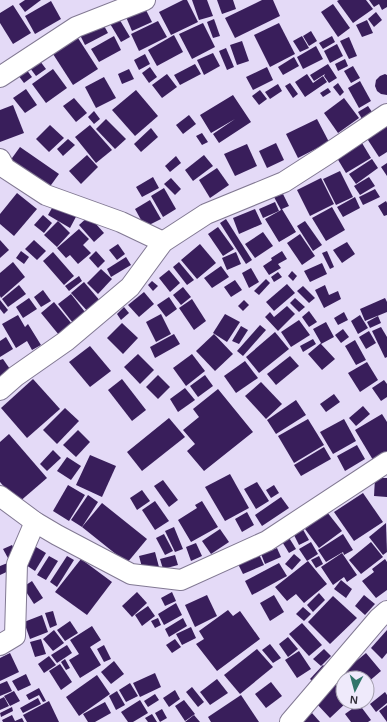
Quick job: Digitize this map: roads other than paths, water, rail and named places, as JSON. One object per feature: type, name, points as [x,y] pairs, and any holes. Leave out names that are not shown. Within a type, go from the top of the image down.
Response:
[{"type":"street","points":[[0,77],[76,27],[145,0]]},
{"type":"street","points":[[0,390],[16,376],[66,341],[130,287],[163,242],[206,214],[284,182],[387,114]]},
{"type":"street","points":[[0,159],[5,168],[46,195],[121,222],[163,242]]},
{"type":"street","points":[[0,496],[35,522],[131,574],[181,580],[267,541],[387,462]]},
{"type":"street","points":[[0,644],[16,636],[17,564],[35,522]]},
{"type":"street","points":[[290,722],[379,618],[387,611]]}]
